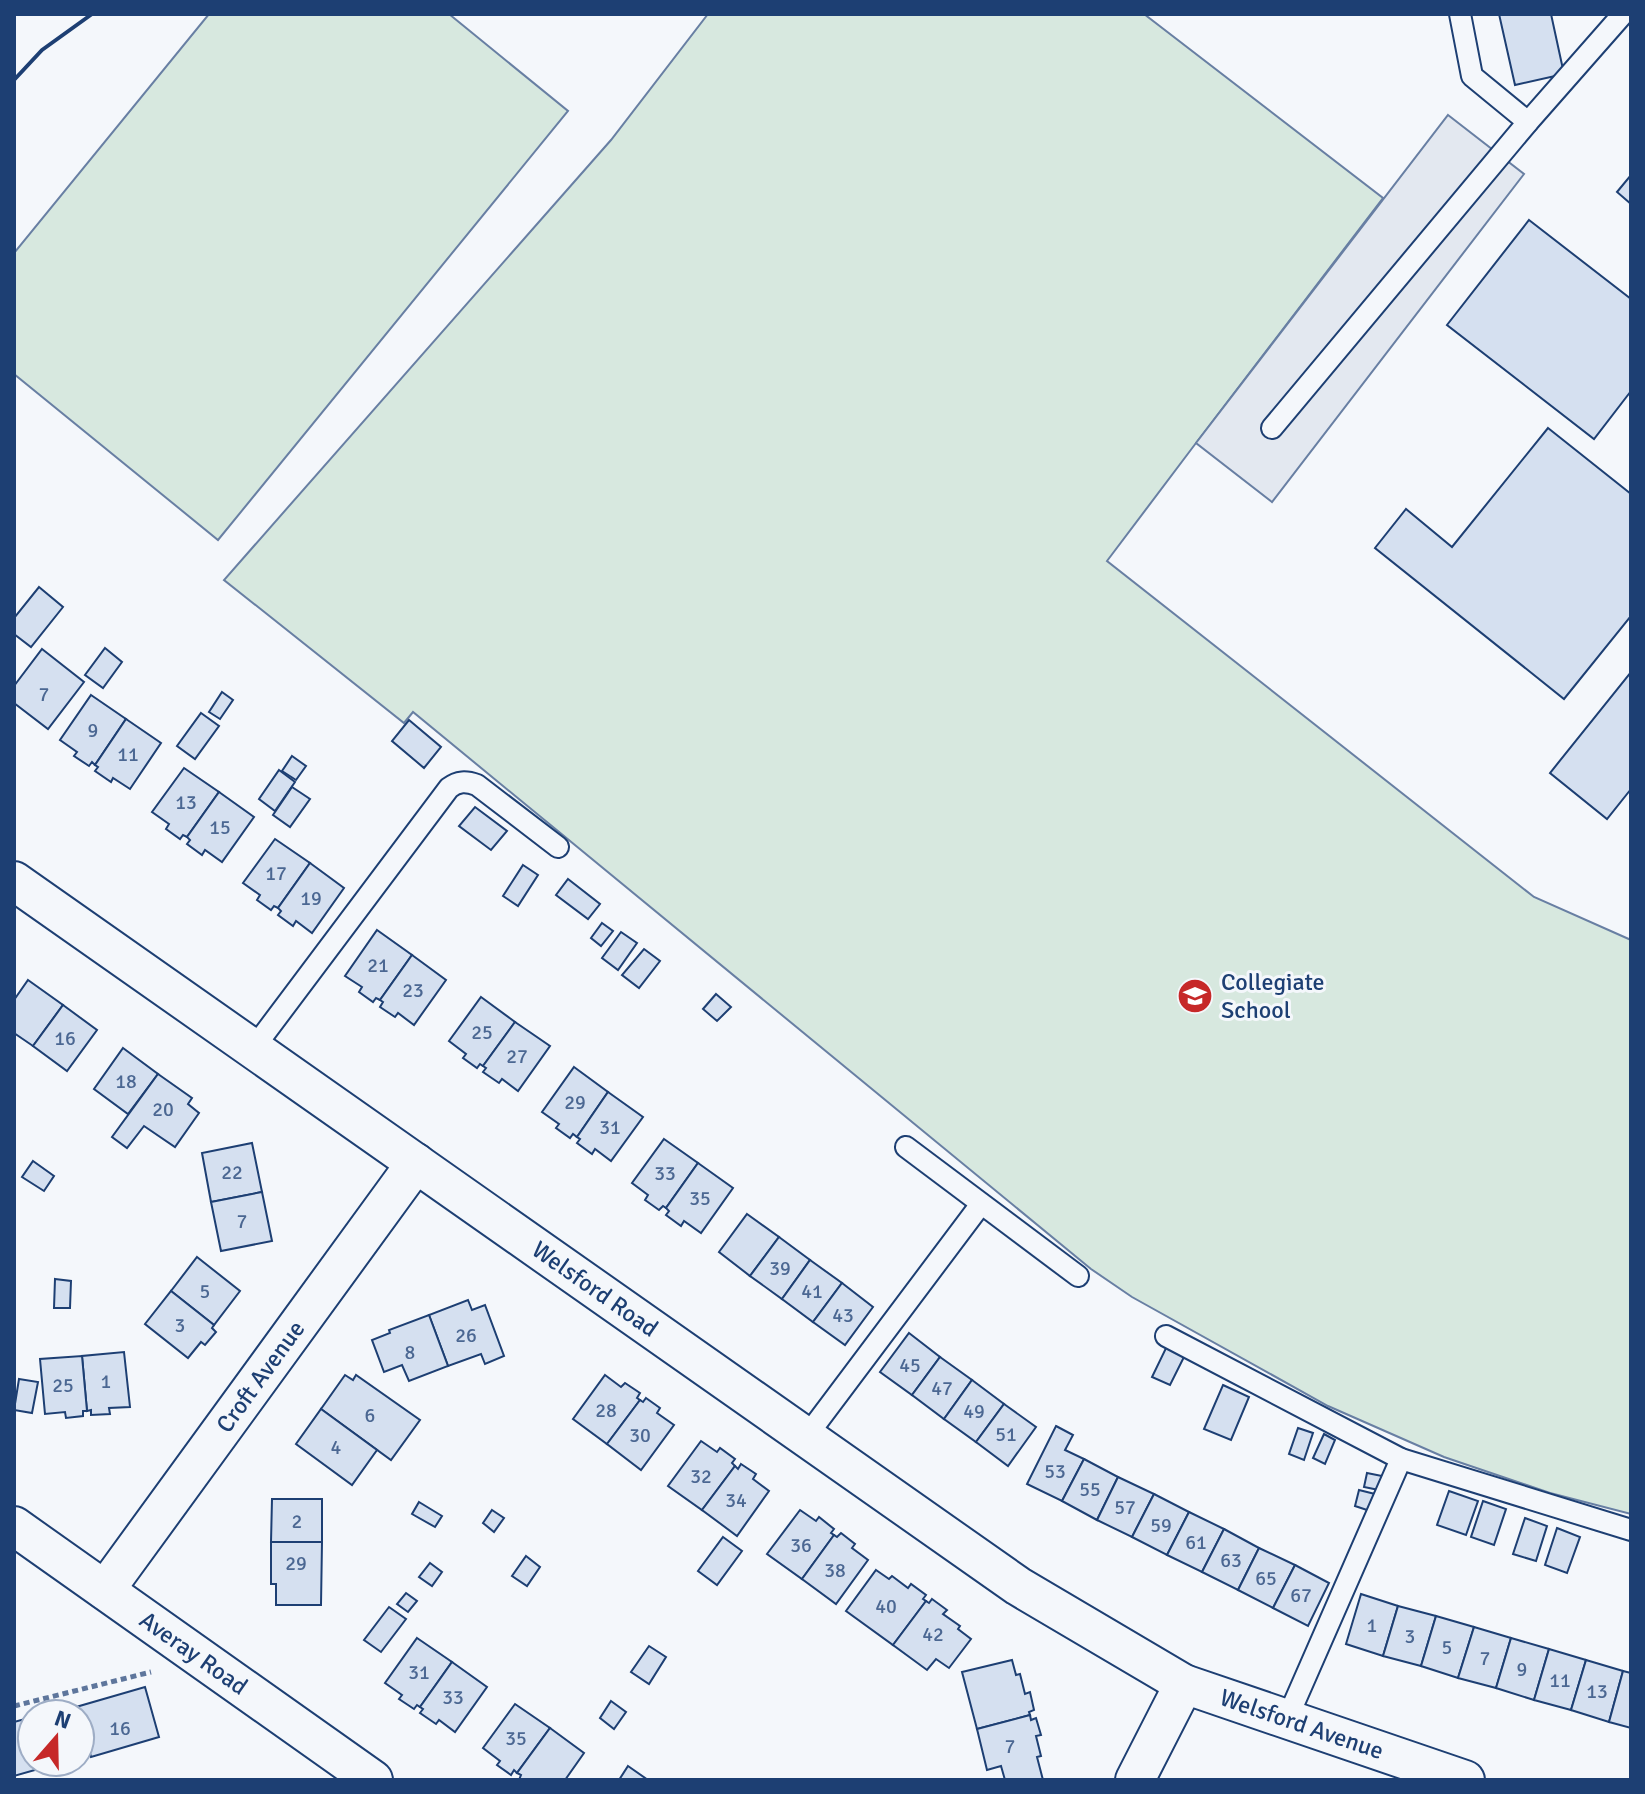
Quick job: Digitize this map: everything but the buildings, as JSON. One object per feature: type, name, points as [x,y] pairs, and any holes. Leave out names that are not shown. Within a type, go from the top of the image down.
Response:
[{"type":"street","name":"Welsford Road","points":[[14,881],[1018,1586],[1184,1684]]},
{"type":"street","name":"Croft Avenue","points":[[105,1590],[416,1163]]},
{"type":"street","name":"Averay Road","points":[[14,1526],[373,1780]]},
{"type":"street","name":"Welsford Avenue","points":[[1184,1684],[1465,1780]]},
{"type":"street","points":[[1135,1780],[1184,1684]]},
{"type":"lane","points":[[1460,14],[1472,76],[1528,122]]},
{"type":"lane","points":[[1272,428],[1528,122],[1623,14]]},
{"type":"lane","points":[[253,1049],[455,783],[463,781],[477,785],[558,847]]},
{"type":"lane","points":[[906,1147],[1078,1276]]},
{"type":"lane","points":[[806,1437],[981,1204]]},
{"type":"lane","points":[[1166,1336],[1401,1459],[1631,1530]]},
{"type":"lane","points":[[1287,1719],[1401,1459]]},
{"type":"path","points":[[14,1706],[203,1659]]},
{"type":"shaded area","points":[[209,14],[449,14],[568,111],[218,540],[14,374],[14,253]]},
{"type":"shaded area","name":"Collegiate School","points":[[708,14],[1144,14],[1383,198],[1107,561],[1534,897],[1631,940],[1631,1514],[1550,1493],[1444,1457],[1328,1406],[1132,1297],[1091,1269],[413,712],[404,723],[224,580],[611,140]]},
{"type":"shaded area","points":[[1448,115],[1524,174],[1272,502],[1196,443]]},
{"type":"wall","points":[[14,80],[42,50],[92,14]]},
{"type":"place","name":"Collegiate School","points":[[1195,996]]}]
